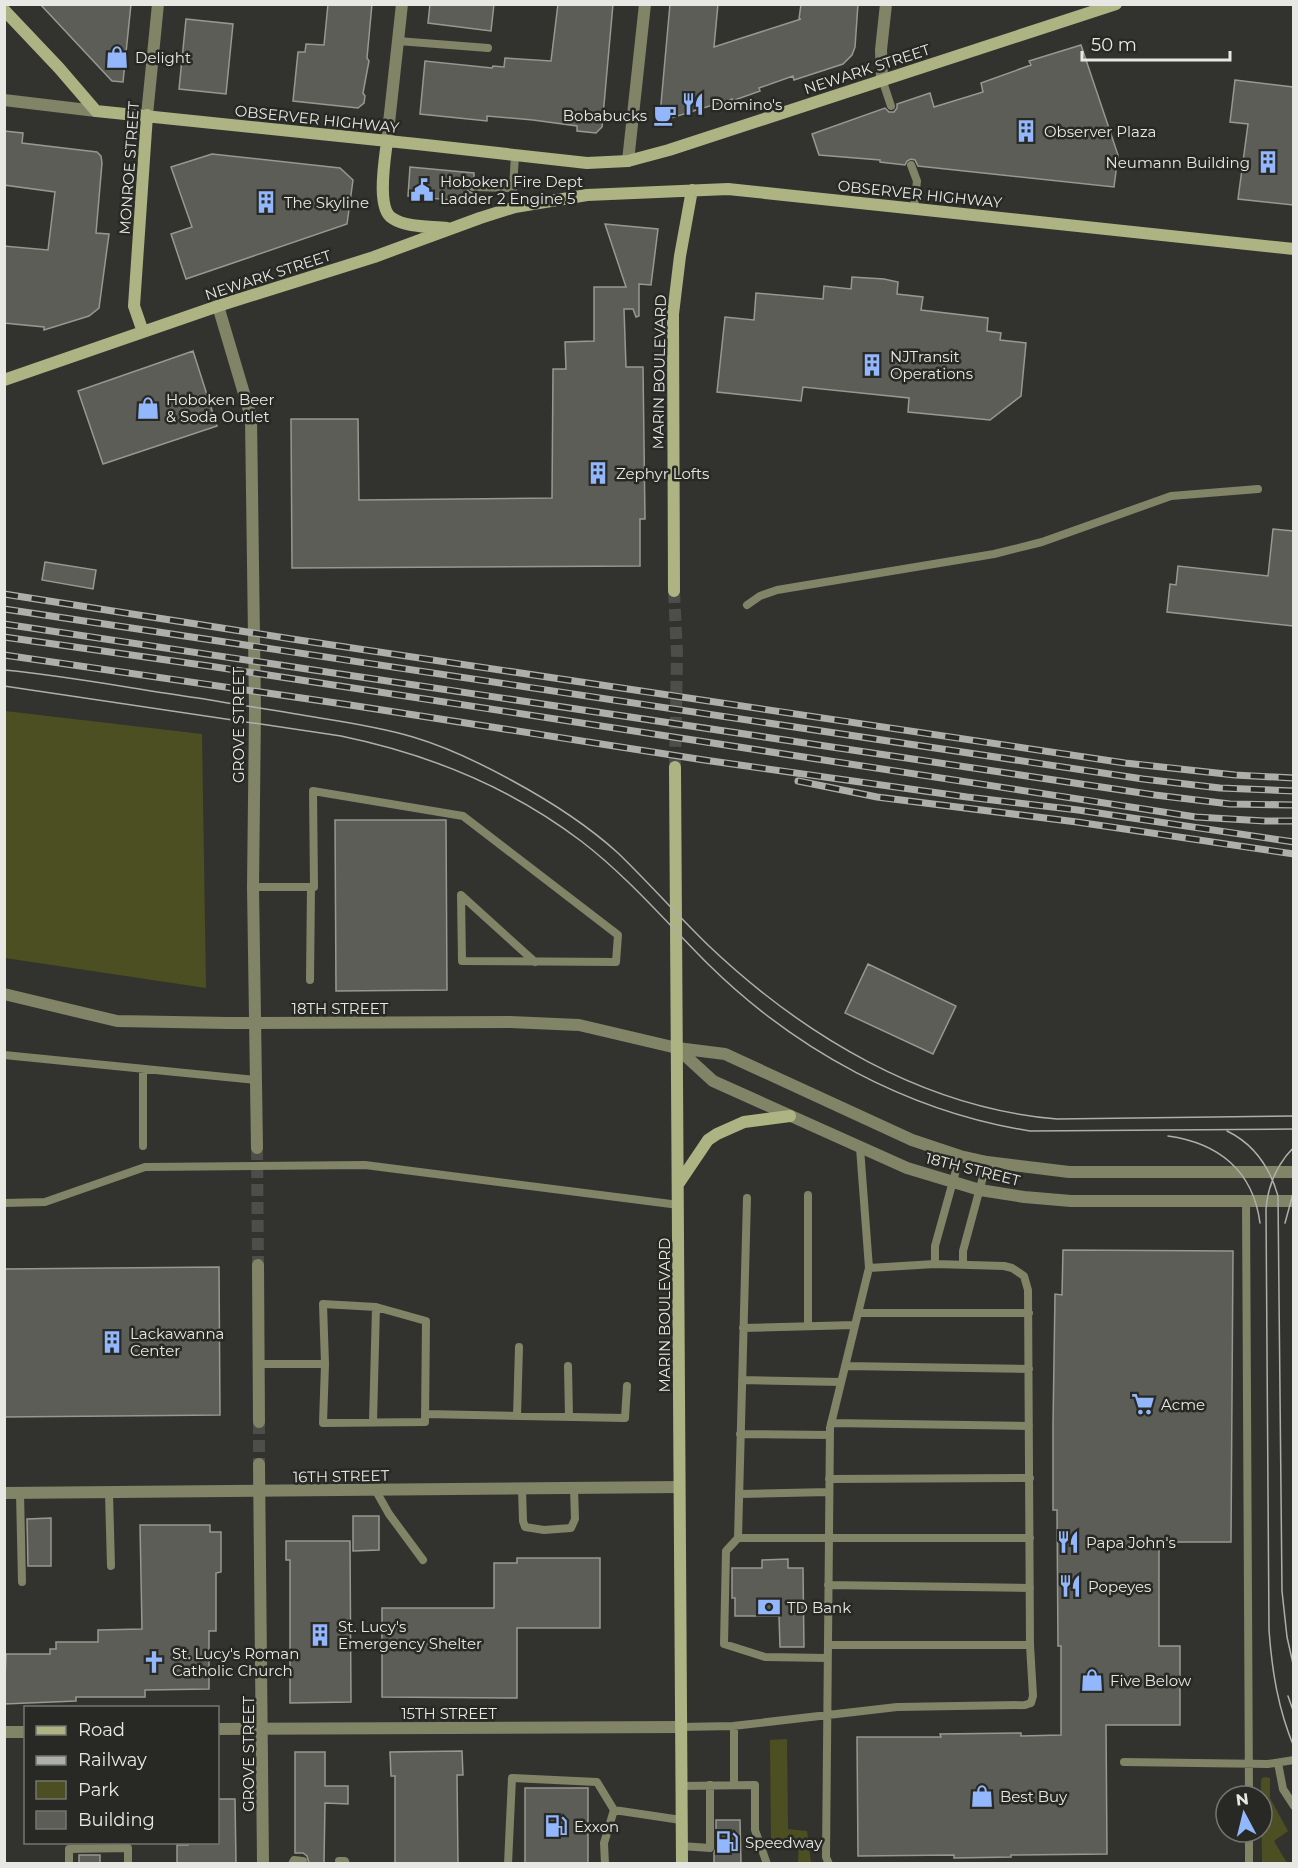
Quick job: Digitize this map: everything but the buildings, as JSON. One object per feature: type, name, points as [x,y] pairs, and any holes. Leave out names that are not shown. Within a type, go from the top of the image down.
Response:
[{"type":"main road","name":"NEWARK STREET","points":[[628,161],[669,150],[1116,4]]},
{"type":"main road","points":[[4,10],[96,111]]},
{"type":"main road","name":"OBSERVER HIGHWAY","points":[[96,111],[587,163],[628,161]]},
{"type":"main road","name":"MONROE STREET","points":[[143,332],[134,306],[147,116]]},
{"type":"main road","points":[[387,141],[383,188],[383,205],[386,213],[391,218],[405,224],[453,228]]},
{"type":"main road","name":"OBSERVER HIGHWAY","points":[[543,202],[587,195],[728,189],[1293,249]]},
{"type":"main road","name":"MARIN BOULEVARD","points":[[674,591],[673,314],[678,268],[692,190]]},
{"type":"main road","name":"NEWARK STREET","points":[[4,380],[218,306],[368,259],[515,207],[543,202]]},
{"type":"main road","name":"MARIN BOULEVARD","points":[[675,767],[682,1863]]},
{"type":"main road","points":[[679,1183],[708,1140],[717,1134],[744,1122],[790,1116]]},
{"type":"street","name":"MONROE STREET","points":[[147,116],[158,4]]},
{"type":"street","points":[[387,141],[402,4]]},
{"type":"street","points":[[628,161],[645,4]]},
{"type":"street","points":[[882,80],[881,50],[886,4]]},
{"type":"street","name":"OBSERVER HIGHWAY","points":[[4,100],[96,111]]},
{"type":"street","name":"GROVE STREET","points":[[218,306],[251,417],[255,711],[253,887],[257,1148]]},
{"type":"street","name":"18TH STREET","points":[[4,994],[117,1021],[556,1023],[600,1029],[677,1048],[724,1054],[903,1136],[960,1156],[987,1162],[1043,1170],[1080,1172],[1293,1172]]},
{"type":"street","name":"18TH STREET","points":[[677,1048],[713,1081],[907,1168],[980,1190],[1071,1202],[1293,1201]]},
{"type":"street","points":[[258,1265],[259,1422]]},
{"type":"street","name":"GROVE STREET","points":[[259,1464],[263,1728],[262,1863]]},
{"type":"street","name":"16TH STREET","points":[[4,1493],[679,1487]]},
{"type":"street","name":"15TH STREET","points":[[219,1729],[680,1727]]},
{"type":"street","points":[[4,1732],[24,1732]]},
{"type":"lane","points":[[398,41],[488,48]]},
{"type":"lane","points":[[882,80],[891,106]]},
{"type":"lane","points":[[515,207],[513,188],[516,155]]},
{"type":"lane","points":[[911,165],[917,181],[914,208]]},
{"type":"lane","points":[[473,187],[513,188]]},
{"type":"lane","points":[[747,605],[760,596],[777,590],[952,562],[1023,547],[1084,528],[1171,496],[1258,489]]},
{"type":"lane","points":[[310,980],[311,887],[314,887],[313,791],[463,816],[618,935],[616,962],[534,962],[462,961],[461,895],[534,962]]},
{"type":"lane","points":[[253,887],[311,887]]},
{"type":"lane","points":[[4,1055],[256,1080]]},
{"type":"lane","points":[[143,1069],[143,1146]]},
{"type":"lane","points":[[830,1863],[826,1857],[830,1435],[869,1268],[860,1148]]},
{"type":"lane","points":[[935,1263],[935,1246],[960,1156]]},
{"type":"lane","points":[[963,1265],[963,1251],[987,1162]]},
{"type":"lane","points":[[4,1203],[45,1202],[145,1167],[365,1165],[679,1205]]},
{"type":"lane","points":[[808,1195],[808,1326]]},
{"type":"lane","points":[[747,1198],[738,1538],[726,1551],[724,1644],[765,1657],[827,1658]]},
{"type":"lane","points":[[1246,1201],[1249,1784]]},
{"type":"lane","points":[[680,1727],[734,1726],[897,1707],[1025,1705],[1031,1703],[1033,1696],[1030,1646],[1027,1282],[1019,1271],[1004,1266],[935,1263],[869,1268]]},
{"type":"lane","points":[[323,1304],[376,1307],[426,1321],[425,1422],[322,1423],[325,1364],[323,1304]]},
{"type":"lane","points":[[373,1422],[376,1307]]},
{"type":"lane","points":[[858,1313],[1029,1313]]},
{"type":"lane","points":[[743,1328],[855,1325]]},
{"type":"lane","points":[[517,1416],[519,1347]]},
{"type":"lane","points":[[259,1364],[325,1364]]},
{"type":"lane","points":[[568,1366],[569,1417]]},
{"type":"lane","points":[[845,1366],[1029,1369]]},
{"type":"lane","points":[[742,1380],[841,1382]]},
{"type":"lane","points":[[425,1414],[625,1418],[627,1386]]},
{"type":"lane","points":[[831,1423],[1029,1426]]},
{"type":"lane","points":[[740,1434],[830,1435]]},
{"type":"lane","points":[[829,1479],[1029,1478]]},
{"type":"lane","points":[[522,1489],[525,1527],[544,1530],[571,1527],[575,1519],[574,1488]]},
{"type":"lane","points":[[376,1491],[389,1514],[423,1560]]},
{"type":"lane","points":[[739,1494],[829,1492]]},
{"type":"lane","points":[[20,1493],[22,1582]]},
{"type":"lane","points":[[109,1493],[111,1566]]},
{"type":"lane","points":[[738,1538],[1030,1538]]},
{"type":"lane","points":[[828,1585],[1030,1588]]},
{"type":"lane","points":[[828,1646],[1030,1646]]},
{"type":"lane","points":[[734,1726],[734,1785]]},
{"type":"lane","points":[[1124,1762],[1278,1764],[1293,1760]]},
{"type":"lane","points":[[1278,1764],[1283,1789],[1293,1806]]},
{"type":"lane","points":[[508,1863],[512,1778],[597,1782],[614,1810],[604,1843],[605,1863]]},
{"type":"lane","points":[[681,1846],[710,1848],[710,1785]]},
{"type":"lane","points":[[681,1786],[755,1785],[755,1830],[767,1863]]},
{"type":"lane","points":[[614,1810],[681,1821]]},
{"type":"lane","points":[[1249,1844],[1249,1863]]},
{"type":"lane","points":[[69,1863],[69,1849],[128,1848],[128,1863]]},
{"type":"lane","points":[[292,1863],[294,1860],[303,1861]]},
{"type":"green space","points":[[5,711],[202,734],[206,988],[5,958]]},
{"type":"green space","points":[[787,1739],[788,1829],[807,1831],[811,1863],[798,1863],[799,1839],[771,1841],[770,1740]]},
{"type":"green space","points":[[1262,1778],[1270,1778],[1270,1784],[1261,1784]]},
{"type":"green space","points":[[1274,1805],[1288,1831],[1274,1841]]},
{"type":"green space","points":[[1274,1841],[1287,1863],[1262,1863],[1262,1844],[1274,1844]]},
{"type":"tunnel","points":[[674,591],[677,654],[675,767]]},
{"type":"tunnel","points":[[257,1148],[258,1265]]},
{"type":"tunnel","points":[[259,1422],[259,1464]]},
{"type":"tram line","points":[[4,670],[77,679],[367,726],[413,737],[463,756],[539,796],[593,832],[618,853],[709,946],[785,1009],[826,1037],[869,1062],[913,1083],[960,1100],[1008,1112],[1057,1119],[1294,1116]]},
{"type":"tram line","points":[[4,686],[341,736],[405,752],[467,775],[526,804],[581,841],[631,885],[708,964],[778,1024],[816,1050],[856,1073],[941,1109],[985,1122],[1030,1131],[1294,1129]]},
{"type":"tram line","points":[[1227,1131],[1237,1136],[1260,1158],[1278,1196],[1282,1591],[1287,1637],[1294,1668]]},
{"type":"tram line","points":[[1168,1136],[1202,1145],[1230,1162],[1250,1188],[1260,1223]]},
{"type":"tram line","points":[[1294,1147],[1282,1161],[1274,1176],[1266,1209],[1269,1630],[1277,1690],[1294,1747]]},
{"type":"tram line","points":[[1285,1223],[1294,1190]]},
{"type":"tram line","points":[[1288,1696],[1294,1713]]},
{"type":"railway","points":[[4,594],[1125,763],[1235,775],[1294,778]]},
{"type":"railway","points":[[4,609],[1143,779],[1220,788],[1294,791]]},
{"type":"railway","points":[[4,624],[1155,795],[1230,804],[1294,805]]},
{"type":"railway","points":[[4,637],[209,666],[1196,817],[1294,821]]},
{"type":"railway","points":[[4,655],[350,705],[704,760],[967,797],[1078,810],[1294,842]]},
{"type":"railway","points":[[798,781],[877,797],[1077,822],[1294,854]]},
{"type":"place","name":"Delight","points":[[117,57]]},
{"type":"place","name":"Domino's","points":[[693,104]]},
{"type":"place","name":"Bobabucks","points":[[665,115]]},
{"type":"place","name":"Observer Plaza","points":[[1026,131]]},
{"type":"place","name":"Neumann Building","points":[[1268,162]]},
{"type":"place","name":"Hoboken Fire Dept Ladder 2 Engine 5","points":[[422,190]]},
{"type":"place","name":"The Skyline","points":[[266,202]]},
{"type":"place","name":"NJTransit Operations","points":[[872,365]]},
{"type":"place","name":"Hoboken Beer & Soda Outlet","points":[[148,408]]},
{"type":"place","name":"Zephyr Lofts","points":[[598,473]]},
{"type":"place","name":"Lackawanna Center","points":[[112,1342]]},
{"type":"place","name":"Acme","points":[[1143,1404]]},
{"type":"place","name":"Papa John's","points":[[1068,1542]]},
{"type":"place","name":"Popeyes","points":[[1070,1586]]},
{"type":"place","name":"TD Bank","points":[[769,1607]]},
{"type":"place","name":"St. Lucy's Emergency Shelter","points":[[320,1635]]},
{"type":"place","name":"St. Lucy's Roman Catholic Church","points":[[154,1662]]},
{"type":"place","name":"Five Below","points":[[1092,1680]]},
{"type":"place","name":"Best Buy","points":[[982,1796]]},
{"type":"place","name":"Exxon","points":[[556,1826]]},
{"type":"place","name":"Speedway","points":[[727,1842]]}]
